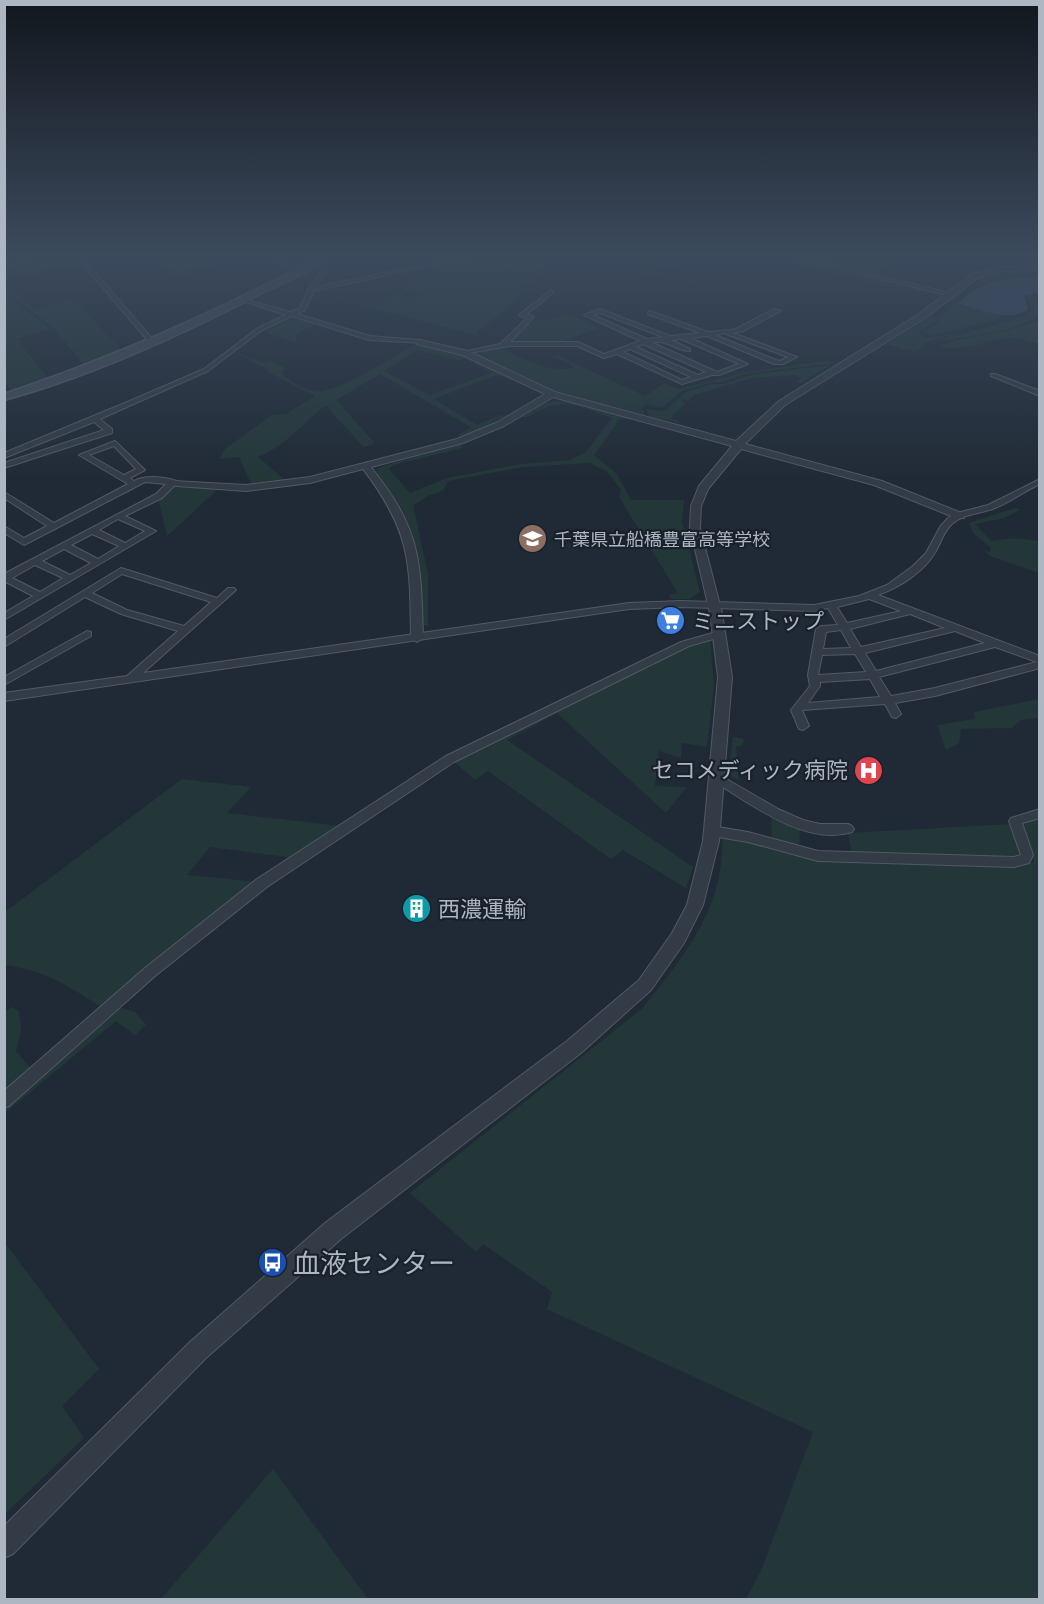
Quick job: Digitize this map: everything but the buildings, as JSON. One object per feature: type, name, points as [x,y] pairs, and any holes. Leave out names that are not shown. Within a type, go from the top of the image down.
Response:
[{"type":"main road","points":[[4,397],[82,372],[174,332]]},
{"type":"street","points":[[143,332],[152,342]]},
{"type":"street","points":[[4,456],[206,370],[256,332]]},
{"type":"street","points":[[349,332],[369,338],[420,342],[465,353],[552,394],[740,443],[896,488],[960,516]]},
{"type":"street","points":[[502,345],[516,332]]},
{"type":"street","points":[[623,332],[717,374],[745,364],[681,336]]},
{"type":"street","points":[[651,332],[688,350]]},
{"type":"street","points":[[465,353],[502,345],[578,344],[604,356],[644,341],[681,336],[704,334],[725,332],[794,357],[781,363],[774,362],[704,334],[701,332]]},
{"type":"street","points":[[4,1545],[198,1350],[333,1231],[574,1047],[637,993],[678,938],[695,905],[712,831],[725,677],[720,634],[695,528],[696,506],[705,483],[770,413],[795,394],[896,332]]},
{"type":"street","points":[[629,346],[697,377]]},
{"type":"street","points":[[616,351],[682,382],[713,372]]},
{"type":"street","points":[[993,375],[1040,394]]},
{"type":"street","points":[[4,529],[24,542],[144,479],[222,488],[269,486],[310,480],[366,467],[472,436],[501,424],[552,394]]},
{"type":"street","points":[[4,466],[109,431],[95,419]]},
{"type":"street","points":[[46,439],[59,448]]},
{"type":"street","points":[[124,478],[141,470],[116,443],[83,455],[134,484]]},
{"type":"street","points":[[366,467],[390,498],[411,543],[417,575],[417,638]]},
{"type":"street","points":[[4,697],[629,606],[714,605],[814,608],[831,605],[871,596],[892,587],[906,578],[928,556],[948,522],[1001,502],[1040,480]]},
{"type":"street","points":[[5,578],[159,496],[175,482]]},
{"type":"street","points":[[4,494],[53,525]]},
{"type":"street","points":[[6,614],[152,531],[118,516]]},
{"type":"street","points":[[92,530],[125,546]]},
{"type":"street","points":[[64,545],[97,562]]},
{"type":"street","points":[[34,561],[70,578]]},
{"type":"street","points":[[4,644],[121,571],[218,601]]},
{"type":"street","points":[[5,578],[40,596]]},
{"type":"street","points":[[130,679],[231,590]]},
{"type":"street","points":[[86,594],[124,612],[186,630]]},
{"type":"street","points":[[871,596],[1040,660]]},
{"type":"street","points":[[831,605],[896,714]]},
{"type":"street","points":[[803,726],[796,710],[815,686],[817,652],[822,629],[845,627],[912,611]]},
{"type":"street","points":[[817,652],[858,651],[956,627]]},
{"type":"street","points":[[4,682],[87,634]]},
{"type":"street","points":[[4,1101],[150,972],[262,883],[446,761],[685,644],[720,634]]},
{"type":"street","points":[[814,679],[873,675],[997,643]]},
{"type":"street","points":[[798,707],[889,700],[935,692],[1040,665]]},
{"type":"street","points":[[716,777],[750,799],[805,825],[821,829],[848,830]]},
{"type":"street","points":[[712,831],[748,837],[818,856],[1014,862],[1025,859],[1027,855],[1015,821],[1040,813]]},
{"type":"green space","points":[[4,332],[40,332],[16,339],[50,380],[10,390],[5,381]]},
{"type":"green space","points":[[56,332],[104,332],[124,353],[87,368]]},
{"type":"green space","points":[[264,332],[302,332],[296,335],[296,343]]},
{"type":"green space","points":[[463,332],[478,332],[482,337]]},
{"type":"green space","points":[[520,332],[589,332],[557,343],[507,343]]},
{"type":"green space","points":[[906,332],[921,332],[918,334],[930,338],[961,332],[929,341],[916,352],[887,344]]},
{"type":"green space","points":[[924,332],[947,332],[930,335],[922,333]]},
{"type":"green space","points":[[970,332],[993,332],[974,336],[933,342]]},
{"type":"green space","points":[[1002,332],[1039,332],[1039,344],[1011,338],[964,348],[940,346],[957,340]]},
{"type":"green space","points":[[416,344],[467,357],[459,360],[417,350],[384,371],[429,395],[491,373],[475,364],[477,363],[509,379],[496,375],[434,399],[477,425],[500,415],[507,416],[461,437],[458,435],[471,427],[380,374],[336,400],[374,442],[372,445],[363,447],[326,405],[287,440],[258,457],[287,482],[251,484],[239,457],[219,459],[225,449],[272,415],[286,414],[315,396],[234,352],[264,363],[272,361],[285,368],[281,373],[296,384],[309,390],[323,391],[349,381]]},
{"type":"green space","points":[[501,348],[545,367],[573,368],[572,364],[553,356],[557,355],[645,396],[665,383],[679,389],[747,372],[826,361],[834,363],[749,373],[721,382],[712,382],[682,391],[662,408],[646,404],[642,408],[645,415],[556,391],[478,355],[480,352]]},
{"type":"green space","points":[[831,365],[801,383],[796,382],[801,378],[795,375],[752,378],[694,395],[688,401],[683,399],[681,402],[685,403],[670,418],[679,421],[678,423],[649,416],[646,409],[665,411],[686,392],[712,384],[724,384],[750,375]]},
{"type":"green space","points":[[567,401],[639,420],[620,419],[594,455],[617,474],[631,500],[684,500],[682,522],[700,592],[689,599],[671,599],[669,595],[678,593],[619,497],[621,490],[606,471],[590,463],[523,467],[448,481],[443,491],[430,495],[413,505],[428,574],[428,627],[423,624],[421,581],[414,543],[399,507],[376,471],[380,467],[461,444],[462,447],[459,449],[393,465],[389,469],[410,493],[447,478],[521,464],[570,460],[586,452],[612,418],[570,404],[551,406],[522,417],[546,402]]},
{"type":"green space","points":[[173,486],[217,490],[167,536],[158,498]]},
{"type":"green space","points":[[1015,508],[1020,510],[1004,518],[975,524],[991,541],[1015,538],[1039,541],[1039,573],[990,556],[985,551],[990,552],[991,548],[973,533],[969,523]]},
{"type":"green space","points":[[710,640],[714,685],[707,747],[682,743],[681,758],[659,751],[655,786],[687,787],[666,813],[557,713],[507,740],[693,867],[686,888],[623,850],[611,859],[488,771],[475,780],[452,760],[687,647]]},
{"type":"green space","points":[[1039,699],[1039,718],[1021,720],[1012,728],[961,729],[959,743],[946,750],[937,725],[975,719],[974,712]]},
{"type":"green space","points":[[733,737],[744,739],[743,745],[736,747],[739,781],[728,774]]},
{"type":"green space","points":[[182,779],[251,787],[227,813],[340,826],[295,858],[210,847],[187,875],[258,882],[106,1010],[47,976],[5,965],[5,912]]},
{"type":"green space","points":[[771,815],[800,824],[799,850],[772,841]]},
{"type":"green space","points":[[1039,815],[1039,1599],[746,1599],[761,1571],[813,1432],[547,1309],[552,1292],[483,1244],[476,1252],[410,1193],[643,1008],[689,947],[707,914],[719,877],[723,836],[849,860],[1029,864],[1034,862],[1019,822]]},
{"type":"green space","points":[[1011,824],[1024,853],[1019,858],[852,853],[848,833]]},
{"type":"green space","points":[[12,1007],[19,1011],[21,1029],[16,1051],[31,1069],[5,1093],[5,1011]]},
{"type":"green space","points":[[118,1007],[135,1012],[146,1025],[135,1035],[116,1021],[5,1113],[5,1106]]},
{"type":"green space","points":[[5,1243],[99,1369],[62,1406],[84,1438],[5,1514]]},
{"type":"green space","points":[[273,1469],[368,1599],[161,1599]]},
{"type":"place","name":"千葉県立船橋豊富高等学校","points":[[533,539]]},
{"type":"place","name":"ミニストップ","points":[[671,621]]},
{"type":"place","name":"セコメディック病院","points":[[869,770]]},
{"type":"place","name":"西濃運輸","points":[[417,909]]},
{"type":"place","name":"血液センター","points":[[272,1262]]}]
